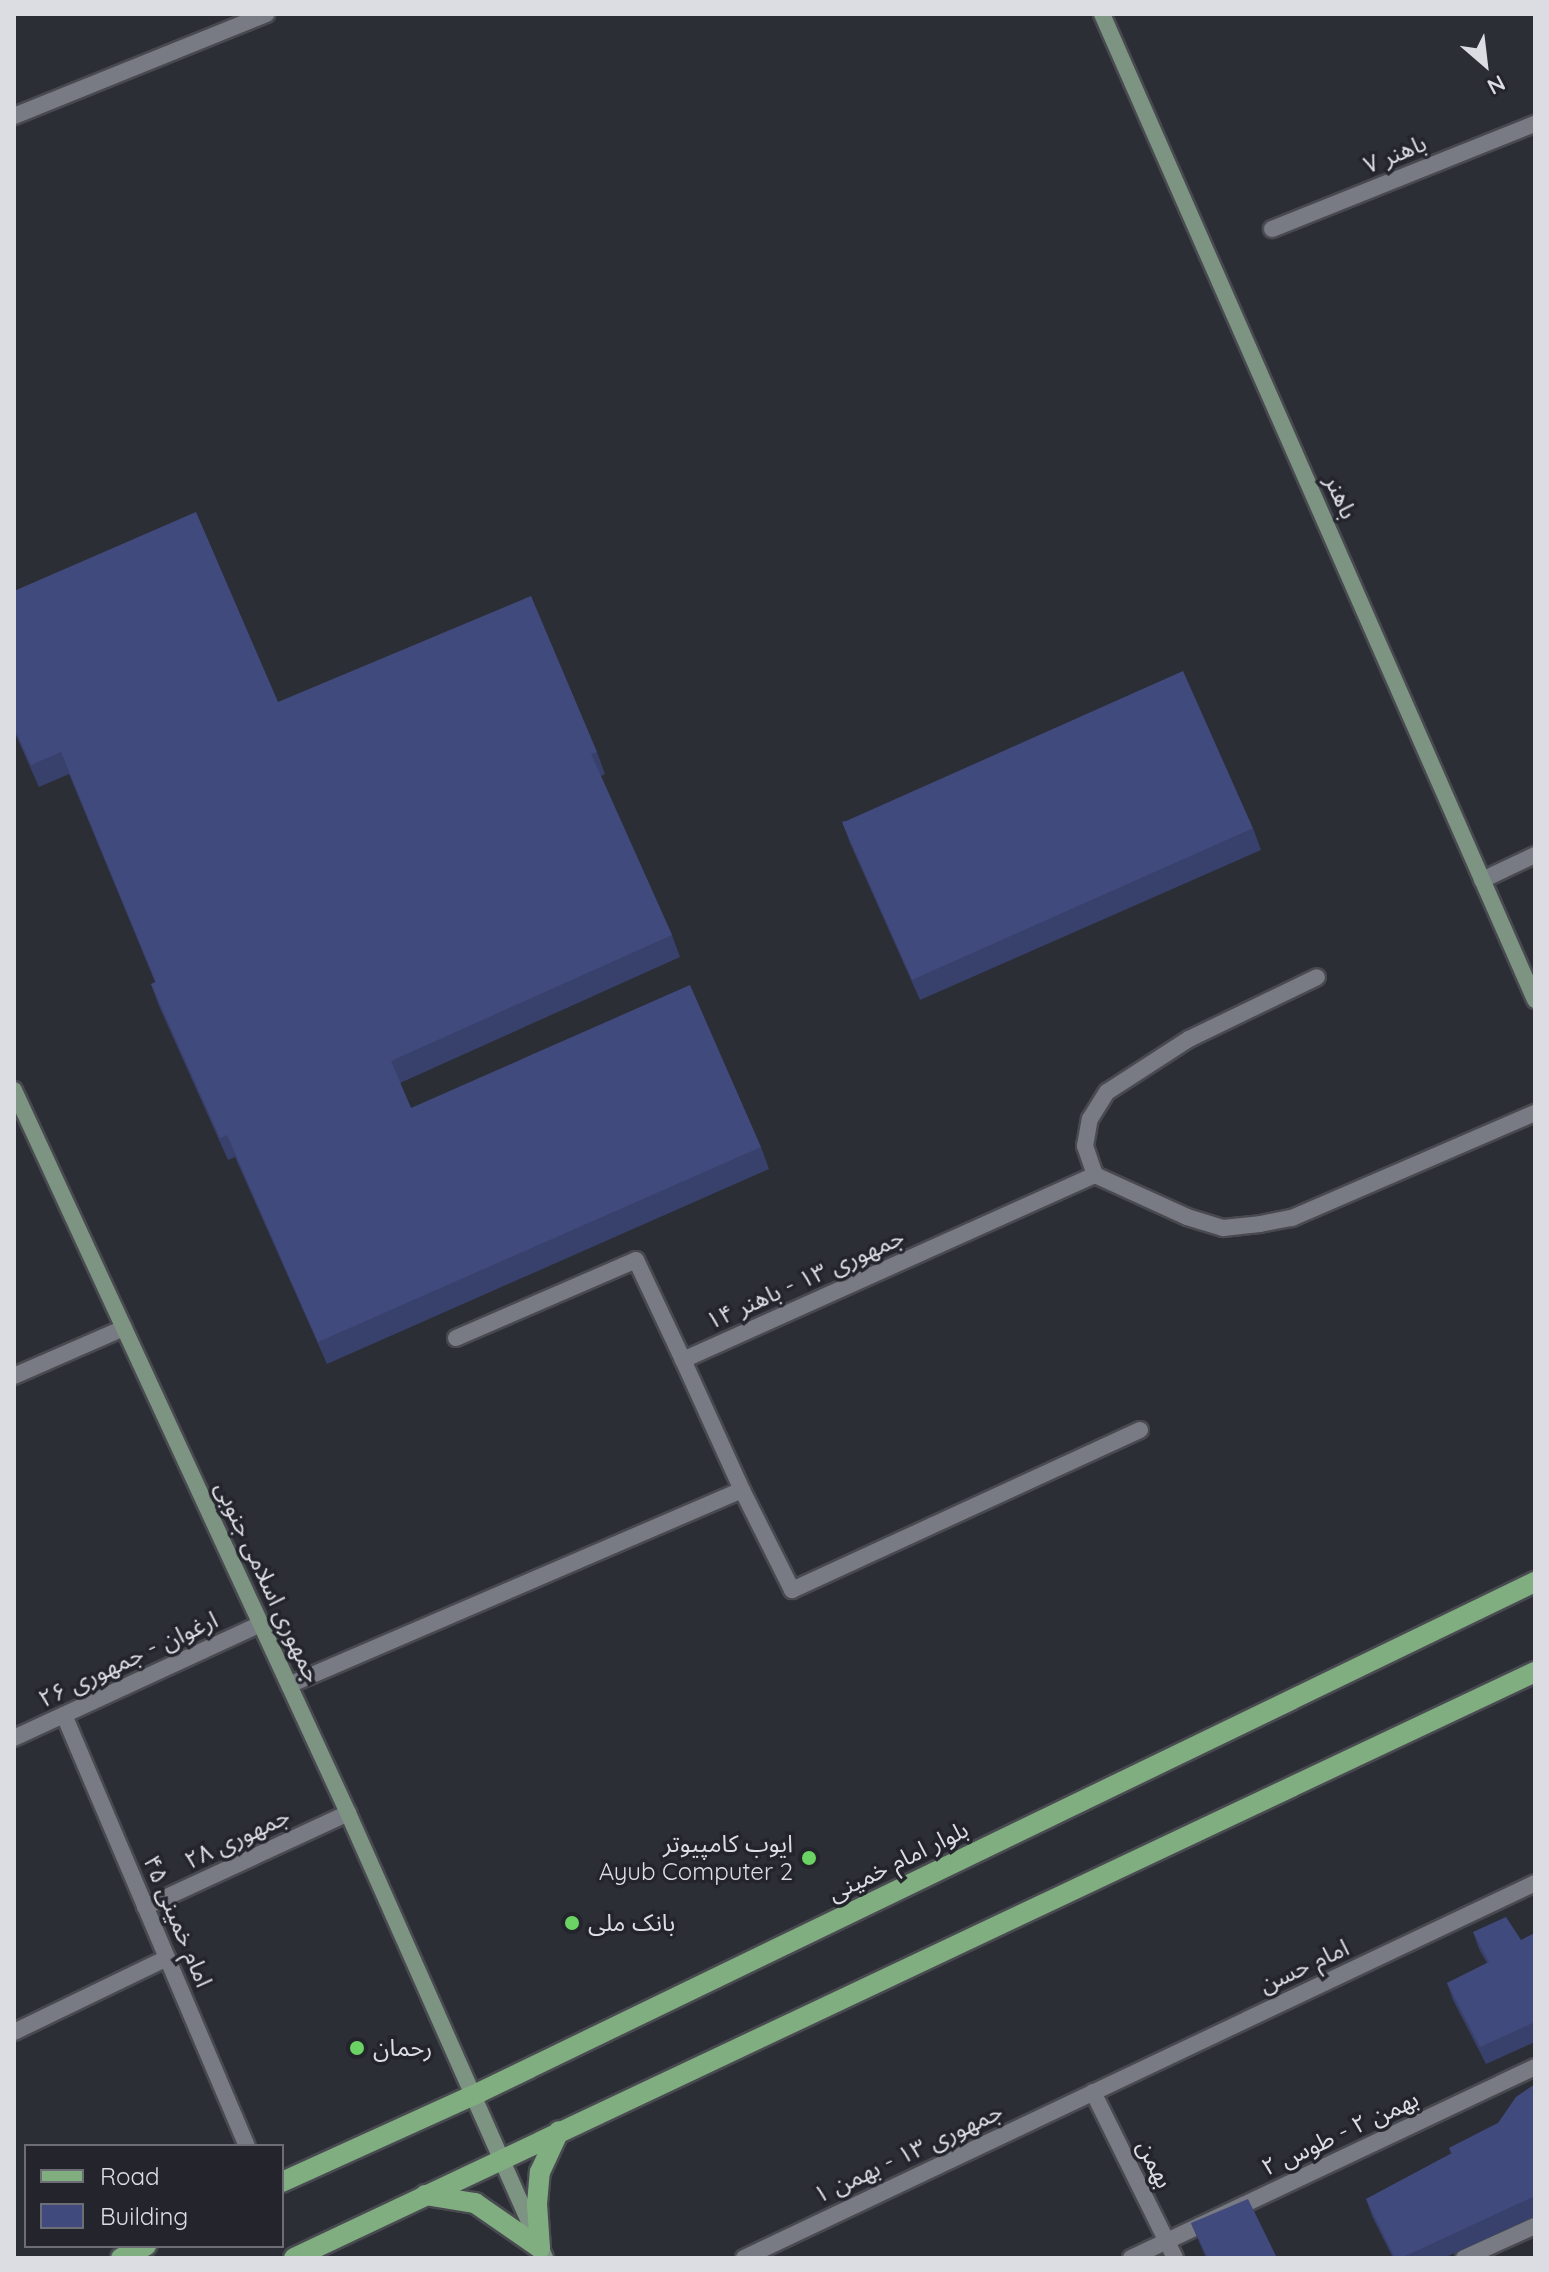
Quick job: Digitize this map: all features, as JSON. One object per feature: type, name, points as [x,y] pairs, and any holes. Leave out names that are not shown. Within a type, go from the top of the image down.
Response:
[{"type":"main road","name":"بلوار امام خمینی","points":[[284,2181],[472,2096],[1535,1582]]},
{"type":"main road","points":[[294,2258],[1535,1672]]},
{"type":"main road","points":[[543,2253],[537,2204],[540,2172],[559,2131]]},
{"type":"main road","points":[[425,2195],[475,2203],[543,2253]]},
{"type":"main road","points":[[121,2258],[142,2248]]},
{"type":"street","points":[[14,116],[266,14]]},
{"type":"street","name":"باهنر","points":[[1102,14],[1535,1000]]},
{"type":"street","name":"باهنر ۷","points":[[1272,229],[1535,124]]},
{"type":"street","points":[[1482,880],[1535,855]]},
{"type":"street","points":[[1317,977],[1189,1039],[1107,1092],[1090,1119],[1085,1146],[1095,1175],[1187,1217],[1223,1228],[1260,1224],[1292,1218],[1535,1113]]},
{"type":"street","name":"جمهوری اسلامی جنوبی","points":[[14,1090],[348,1813],[543,2253]]},
{"type":"street","name":"جمهوری ۱۳ - باهنر ۱۴","points":[[683,1360],[1095,1175]]},
{"type":"street","points":[[456,1338],[636,1260],[742,1490],[792,1590],[1140,1430]]},
{"type":"street","points":[[14,1376],[124,1328]]},
{"type":"street","points":[[289,1685],[742,1490]]},
{"type":"street","name":"ارغوان - جمهوری ۲۶","points":[[14,1738],[261,1624]]},
{"type":"street","name":"امام خمینی ۴۵","points":[[64,1715],[246,2144]]},
{"type":"street","name":"جمهوری ۲۸","points":[[145,1907],[348,1813]]},
{"type":"street","name":"امام حسن","points":[[1093,2092],[1535,1883]]},
{"type":"street","points":[[14,2032],[167,1958]]},
{"type":"street","name":"بهمن ۲ - طوس ۲","points":[[1131,2258],[1535,2067]]},
{"type":"street","name":"بهمن","points":[[1093,2092],[1175,2258]]},
{"type":"street","name":"جمهوری ۱۳ - بهمن ۱","points":[[744,2258],[1093,2092]]},
{"type":"street","points":[[1464,2258],[1535,2226]]},
{"type":"building","points":[[196,512],[278,702],[531,596],[597,752],[591,754],[672,935],[391,1061],[411,1108],[690,985],[761,1147],[318,1342],[227,1135],[220,1138],[151,984],[156,982],[61,752],[31,765],[14,727],[14,591]]},
{"type":"building","points":[[1183,671],[1253,828],[912,980],[842,823]]},
{"type":"building","points":[[1506,1917],[1521,1940],[1535,1933],[1535,2022],[1480,2047],[1447,1983],[1489,1962],[1473,1932]]},
{"type":"building","points":[[1535,2084],[1535,2196],[1401,2258],[1395,2258],[1366,2199],[1452,2153],[1449,2148],[1498,2123],[1516,2097]]},
{"type":"building","points":[[1248,2199],[1277,2258],[1208,2258],[1191,2223]]},
{"type":"place","name":"ایوب کامپیوتر Ayub Computer 2","points":[[809,1858]]},
{"type":"place","name":"بانک ملی","points":[[572,1923]]},
{"type":"place","name":"رحمان","points":[[357,2048]]}]
